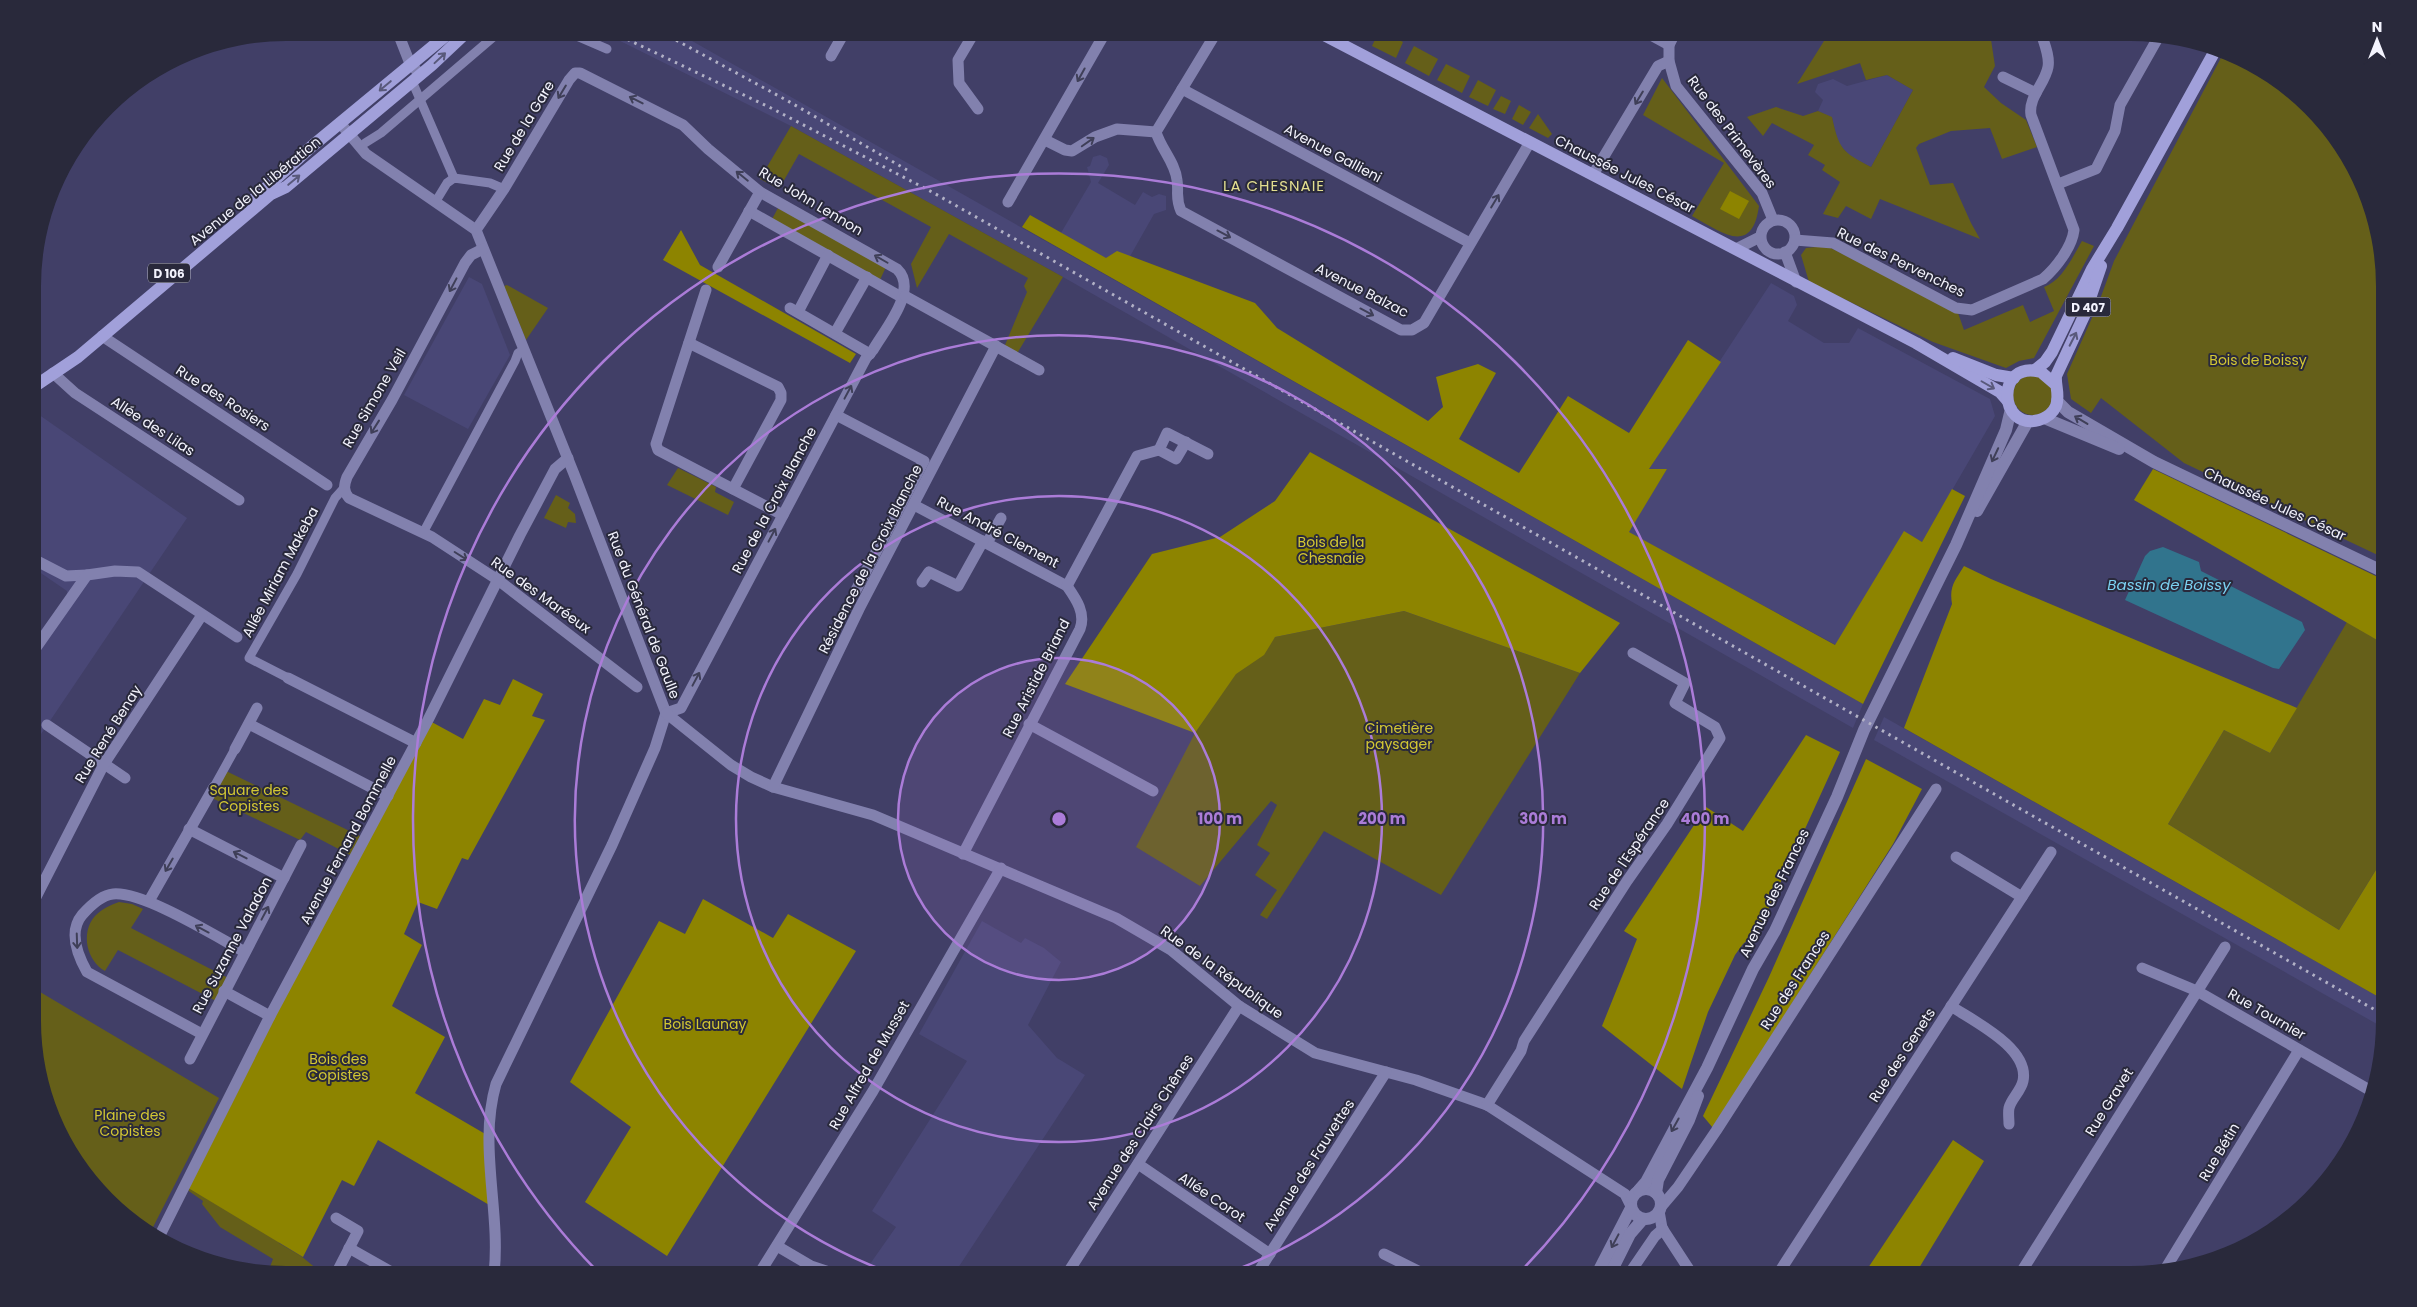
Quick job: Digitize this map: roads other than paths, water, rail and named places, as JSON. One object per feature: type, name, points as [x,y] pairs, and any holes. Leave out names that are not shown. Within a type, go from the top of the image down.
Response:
[{"type":"main road","name":"Avenue de la Libération","points":[[41,374],[82,345],[121,313],[244,210],[272,180],[439,41]]},
{"type":"main road","name":"Avenue de la Libération","points":[[41,382],[102,336],[271,194],[286,187],[416,78],[456,41]]},
{"type":"main road","name":"Chaussée Jules César","points":[[1337,41],[1530,142],[1594,173],[1796,282],[1916,343],[2000,392],[2009,405]]},
{"type":"main road","name":"D 407","points":[[2035,370],[2048,358],[2092,270],[2213,55]]},
{"type":"main road","name":"D 407","points":[[2055,384],[2062,362],[2084,316],[2117,228]]},
{"type":"main road","name":"Chaussée Jules César","points":[[1916,343],[1996,375],[2014,378]]},
{"type":"main road","points":[[1956,545],[2006,430],[2009,405],[2008,389],[2014,378],[2024,371],[2035,370],[2047,375],[2055,384],[2057,400],[2053,410],[2044,418],[2028,421],[2018,417],[2009,405]]},
{"type":"main road","name":"Chaussée Jules César","points":[[2057,400],[2068,412],[2154,462]]},
{"type":"main road","name":"Chaussée Jules César","points":[[2044,418],[2154,462],[2376,568]]},
{"type":"main road","points":[[1956,545],[1991,488],[2028,421]]},
{"type":"main road","name":"Avenue des Frances","points":[[1601,1266],[1632,1198],[1646,1182],[1707,1068],[1834,805],[1873,711],[1911,640],[1956,545]]},
{"type":"main road","name":"Avenue des Frances","points":[[1657,1193],[1658,1180],[1689,1120],[1707,1068]]},
{"type":"main road","points":[[1614,1266],[1630,1234],[1645,1219],[1655,1216],[1660,1209],[1661,1200],[1657,1193],[1650,1189],[1632,1198],[1635,1215],[1645,1219]]},
{"type":"street","points":[[402,41],[412,64],[421,98],[454,178]]},
{"type":"street","points":[[365,143],[381,133],[488,41]]},
{"type":"street","points":[[589,41],[606,49]]},
{"type":"street","points":[[830,56],[839,41]]},
{"type":"street","points":[[969,41],[958,60],[959,83],[978,109]]},
{"type":"street","points":[[1008,202],[1100,41]]},
{"type":"street","points":[[1045,140],[1065,150],[1072,151],[1095,137],[1117,129],[1156,132],[1211,41]]},
{"type":"street","points":[[1662,41],[1669,45],[1671,41]]},
{"type":"street","points":[[2043,41],[2048,69],[2031,103],[2031,115],[2058,184],[2096,169],[2116,131],[2116,116],[2120,105],[2156,43]]},
{"type":"street","name":"Rue des Primevères","points":[[1669,45],[1669,61],[1676,86],[1762,193],[1773,220]]},
{"type":"street","points":[[1594,173],[1658,66],[1669,61]]},
{"type":"street","name":"Rue de la Gare","points":[[476,230],[504,189],[575,73],[584,74],[614,88]]},
{"type":"street","points":[[2003,76],[2036,92]]},
{"type":"street","name":"Rue John Lennon","points":[[614,88],[683,125],[708,149],[760,192],[897,269],[906,282],[904,297]]},
{"type":"street","name":"Avenue Gallieni","points":[[1182,89],[1470,243]]},
{"type":"street","points":[[340,123],[366,154],[476,230]]},
{"type":"street","name":"Avenue Balzac","points":[[1156,132],[1158,142],[1169,156],[1177,180],[1176,199],[1181,211],[1400,330],[1412,330],[1424,323],[1530,142]]},
{"type":"street","points":[[436,201],[447,183],[454,178],[490,183],[504,189]]},
{"type":"street","name":"Rue des Pervenches","points":[[1795,240],[1833,243],[1956,308],[1972,310],[2043,279],[2052,270],[2071,240],[2074,224],[2058,184]]},
{"type":"street","points":[[718,267],[760,192]]},
{"type":"street","points":[[749,211],[1039,370]]},
{"type":"street","points":[[1773,220],[1783,220],[1791,226],[1795,240],[1792,247],[1780,254],[1769,252],[1761,243],[1760,237],[1765,224],[1773,220]]},
{"type":"street","name":"Rue du Général de Gaulle","points":[[476,230],[568,458],[666,713],[655,748],[616,836],[496,1084],[489,1123],[497,1251],[495,1266]]},
{"type":"street","points":[[1736,249],[1760,237]]},
{"type":"street","name":"Rue Simone Veil","points":[[344,488],[347,477],[392,400],[465,263],[471,255],[483,249]]},
{"type":"street","points":[[1786,252],[1796,282]]},
{"type":"street","points":[[828,256],[794,310],[870,354]]},
{"type":"street","points":[[835,333],[867,277]]},
{"type":"street","points":[[706,290],[656,444],[658,450],[783,515]]},
{"type":"street","name":"Rue de la Croix Blanche","points":[[666,713],[681,708],[836,415],[904,297]]},
{"type":"street","name":"Rue des Rosiers","points":[[102,336],[327,485]]},
{"type":"street","points":[[689,343],[778,387],[781,393],[781,400],[734,489]]},
{"type":"street","name":"Résidence de la Croix Blanche","points":[[773,787],[859,608],[996,346]]},
{"type":"street","points":[[344,488],[349,498],[423,533],[518,353],[523,350]]},
{"type":"street","name":"Allée des Lilas","points":[[53,373],[75,393],[239,500]]},
{"type":"street","points":[[836,415],[924,461],[855,592]]},
{"type":"street","points":[[1159,450],[1167,433],[1208,454]]},
{"type":"street","points":[[1067,586],[1137,456],[1159,450],[1176,459],[1186,442]]},
{"type":"street","name":"Avenue Fernand Bommelle","points":[[162,1232],[270,1016],[416,743],[555,469],[568,458]]},
{"type":"street","name":"Allée Miriam Makeba","points":[[288,678],[249,658],[297,574],[335,498],[344,488]]},
{"type":"street","name":"Rue André Clement","points":[[914,505],[1067,586]]},
{"type":"street","points":[[922,582],[929,572],[958,586],[1001,518]]},
{"type":"street","name":"Rue des Maréeux","points":[[423,533],[498,580],[638,687]]},
{"type":"street","points":[[41,563],[66,576],[115,571],[138,572],[237,637]]},
{"type":"street","points":[[41,640],[87,575]]},
{"type":"street","name":"Rue Aristide Briand","points":[[963,854],[1082,624],[1080,609],[1067,586]]},
{"type":"street","name":"Rue René Benay","points":[[41,887],[104,764],[202,615]]},
{"type":"street","name":"Rue de l'Espérance","points":[[1487,1106],[1521,1051],[1524,1041],[1627,881],[1668,824],[1720,738],[1715,727],[1675,703],[1685,683],[1633,653]]},
{"type":"street","points":[[288,678],[416,743]]},
{"type":"street","points":[[148,901],[257,708]]},
{"type":"street","name":"Rue de la République","points":[[666,713],[731,765],[751,777],[773,787],[873,815],[1116,918],[1187,961],[1239,1006],[1314,1053],[1443,1088],[1487,1106],[1632,1198]]},
{"type":"street","points":[[249,724],[388,796]]},
{"type":"street","points":[[1029,724],[1153,790]]},
{"type":"street","points":[[47,725],[125,778]]},
{"type":"street","name":"Rue des Frances","points":[[1660,1209],[1678,1187],[1936,789]]},
{"type":"street","points":[[190,829],[284,878]]},
{"type":"street","name":"Rue Suzanne Valadon","points":[[190,1059],[301,845]]},
{"type":"street","name":"Rue des Genets","points":[[1783,1266],[2051,852]]},
{"type":"street","points":[[1956,858],[2022,897]]},
{"type":"street","name":"Rue Alfred de Musset","points":[[764,1266],[873,1091],[1001,868]]},
{"type":"street","points":[[202,1034],[87,972],[80,959],[75,939],[80,918],[91,905],[111,894],[130,894],[148,901],[245,952]]},
{"type":"street","name":"Rue Gravet","points":[[2025,1266],[2225,947]]},
{"type":"street","name":"Rue Tournier","points":[[2142,968],[2197,991],[2366,1088]]},
{"type":"street","points":[[224,991],[270,1016]]},
{"type":"street","name":"Avenue des Clairs Chênes","points":[[1072,1266],[1239,1006]]},
{"type":"street","points":[[1951,1006],[2004,1041],[2020,1060],[2024,1075],[2023,1083],[2009,1107],[2009,1124]]},
{"type":"street","name":"Rue Bétin","points":[[2169,1263],[2299,1050]]},
{"type":"street","name":"Avenue des Fauvettes","points":[[1262,1266],[1386,1072]]},
{"type":"street","name":"Allée Corot","points":[[1138,1164],[1270,1254]]},
{"type":"street","points":[[1657,1193],[1670,1192],[1678,1187]]},
{"type":"street","points":[[1660,1209],[1662,1229]]},
{"type":"street","points":[[336,1218],[358,1231],[340,1266]]},
{"type":"street","points":[[1645,1219],[1662,1229],[1687,1266]]},
{"type":"street","points":[[1634,1266],[1662,1229]]},
{"type":"street","points":[[777,1246],[811,1266]]},
{"type":"street","points":[[349,1248],[381,1266]]},
{"type":"street","points":[[1384,1254],[1408,1266]]},
{"type":"water","name":"Bassin de Boissy","points":[[2163,547],[2199,562],[2201,571],[2302,622],[2305,630],[2279,669],[2273,668],[2125,600],[2145,556],[2150,551]]},
{"type":"railway","points":[[631,41],[771,108],[932,192],[2376,1010]]},
{"type":"railway","points":[[678,41],[788,101],[907,170]]},
{"type":"district","name":"LA CHESNAIE","points":[[1274,185]]},
{"type":"park label","name":"Bois de Boissy","points":[[2258,360]]},
{"type":"park label","name":"Bois de la Chesnaie","points":[[1331,550]]},
{"type":"park label","name":"Cimetière paysager","points":[[1399,736]]},
{"type":"park label","name":"Square des Copistes","points":[[249,798]]},
{"type":"park label","name":"Bois Launay","points":[[705,1024]]},
{"type":"park label","name":"Bois des Copistes","points":[[338,1068]]},
{"type":"park label","name":"Plaine des Copistes","points":[[130,1124]]}]
